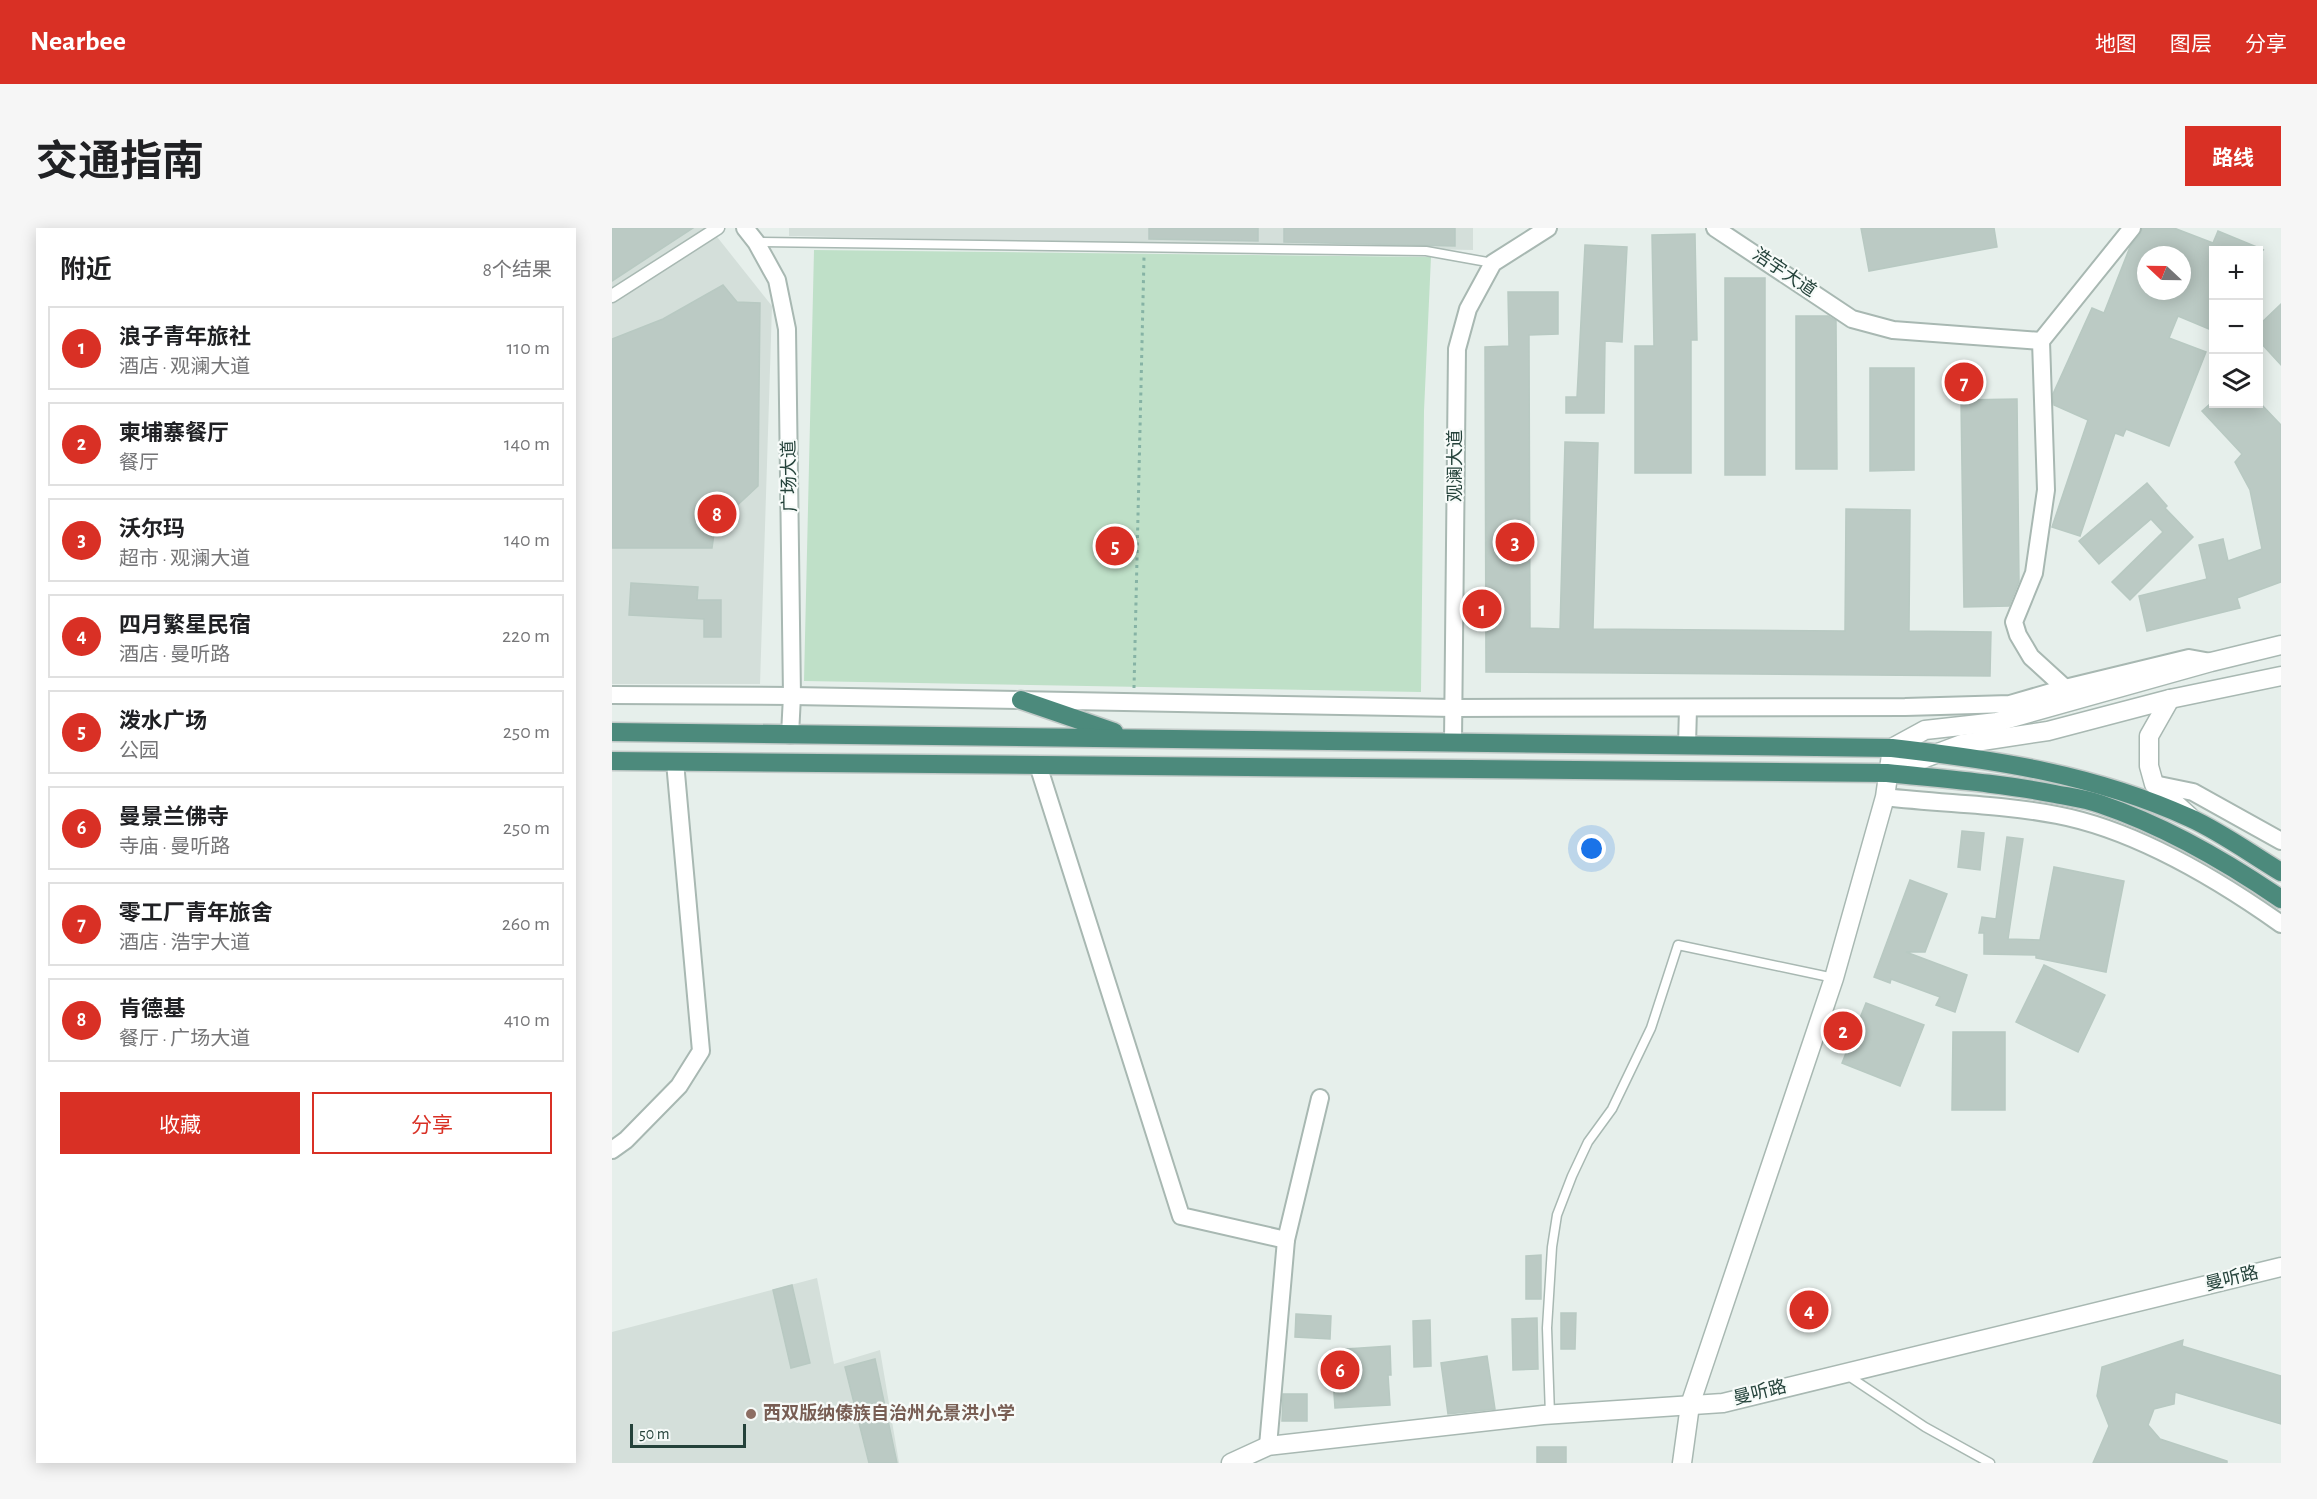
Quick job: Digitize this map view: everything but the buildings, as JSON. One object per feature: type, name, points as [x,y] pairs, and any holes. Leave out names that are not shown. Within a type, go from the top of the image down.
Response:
[{"type":"highway","points":[[1021,700],[1130,738]]},
{"type":"highway","points":[[612,732],[1892,748],[1994,760],[2103,784],[2191,819],[2281,872]]},
{"type":"highway","points":[[789,763],[790,735]]},
{"type":"highway","points":[[612,761],[1887,773],[2012,785],[2098,803],[2193,843],[2281,899]]},
{"type":"street","points":[[612,296],[718,228]]},
{"type":"street","name":"广场大道","points":[[745,228],[756,242],[777,280],[787,329],[792,696],[790,735]]},
{"type":"street","name":"观澜大道","points":[[1453,741],[1457,349],[1468,309],[1493,263],[1548,228]]},
{"type":"street","name":"浩宇大道","points":[[1715,228],[1852,319],[1893,330],[2041,341]]},
{"type":"street","points":[[2065,688],[2031,657],[2018,635],[2014,621],[2034,573],[2046,490],[2041,341],[2132,228]]},
{"type":"street","points":[[1682,1463],[1690,1405],[1834,978],[1885,797],[1892,748],[1925,730],[1997,722],[2211,662],[2281,645]]},
{"type":"street","points":[[612,695],[1454,708],[1905,707],[2010,704],[2065,688],[2189,658],[2211,662]]},
{"type":"street","points":[[1887,773],[1962,744],[2048,731],[2170,699],[2281,676]]},
{"type":"street","points":[[2170,699],[2149,736],[2149,766],[2154,784],[2191,819]]},
{"type":"street","points":[[1687,745],[1688,708]]},
{"type":"street","points":[[612,1150],[626,1140],[679,1086],[701,1051],[675,762]]},
{"type":"street","points":[[1038,765],[1181,1216],[1286,1240]]},
{"type":"street","points":[[2154,784],[2193,792],[2281,841]]},
{"type":"street","points":[[1885,797],[2009,808],[2059,815],[2108,829],[2163,853],[2244,898],[2281,924]]},
{"type":"street","points":[[1268,1446],[1286,1240],[1320,1098]]},
{"type":"street","name":"曼听路","points":[[1231,1463],[1268,1446],[1550,1415],[1723,1402],[2281,1267]]},
{"type":"lane","points":[[756,242],[1426,251],[1493,263]]},
{"type":"lane","points":[[1550,1415],[1547,1328],[1552,1247],[1557,1215],[1588,1142],[1612,1109],[1646,1038],[1678,945],[1834,978]]},
{"type":"lane","points":[[1844,1373],[1925,1427],[1990,1463]]},
{"type":"path","points":[[1133,702],[1144,246]]},
{"type":"shaded area","points":[[612,228],[710,228],[772,306],[760,684],[612,684]]},
{"type":"shaded area","points":[[789,228],[1473,228],[1473,250],[789,236]]},
{"type":"shaded area","name":"西双版纳傣族自治州允景洪小学","points":[[817,1278],[834,1364],[880,1350],[899,1463],[612,1463],[612,1332]]},
{"type":"green space","points":[[814,250],[1431,257],[1424,411],[1421,692],[804,681]]},
{"type":"place","name":"零工厂青年旅舍","points":[[1964,382]]},
{"type":"place","name":"肯德基","points":[[717,514]]},
{"type":"place","name":"沃尔玛","points":[[1515,542]]},
{"type":"place","name":"泼水广场","points":[[1115,546]]},
{"type":"place","name":"浪子青年旅社","points":[[1482,609]]},
{"type":"place","name":"柬埔寨餐厅","points":[[1843,1031]]},
{"type":"place","name":"四月繁星民宿","points":[[1809,1310]]},
{"type":"place","name":"曼景兰佛寺","points":[[1340,1370]]},
{"type":"place","name":"西双版纳傣族自治州允景洪小学","points":[[751,1414]]}]
